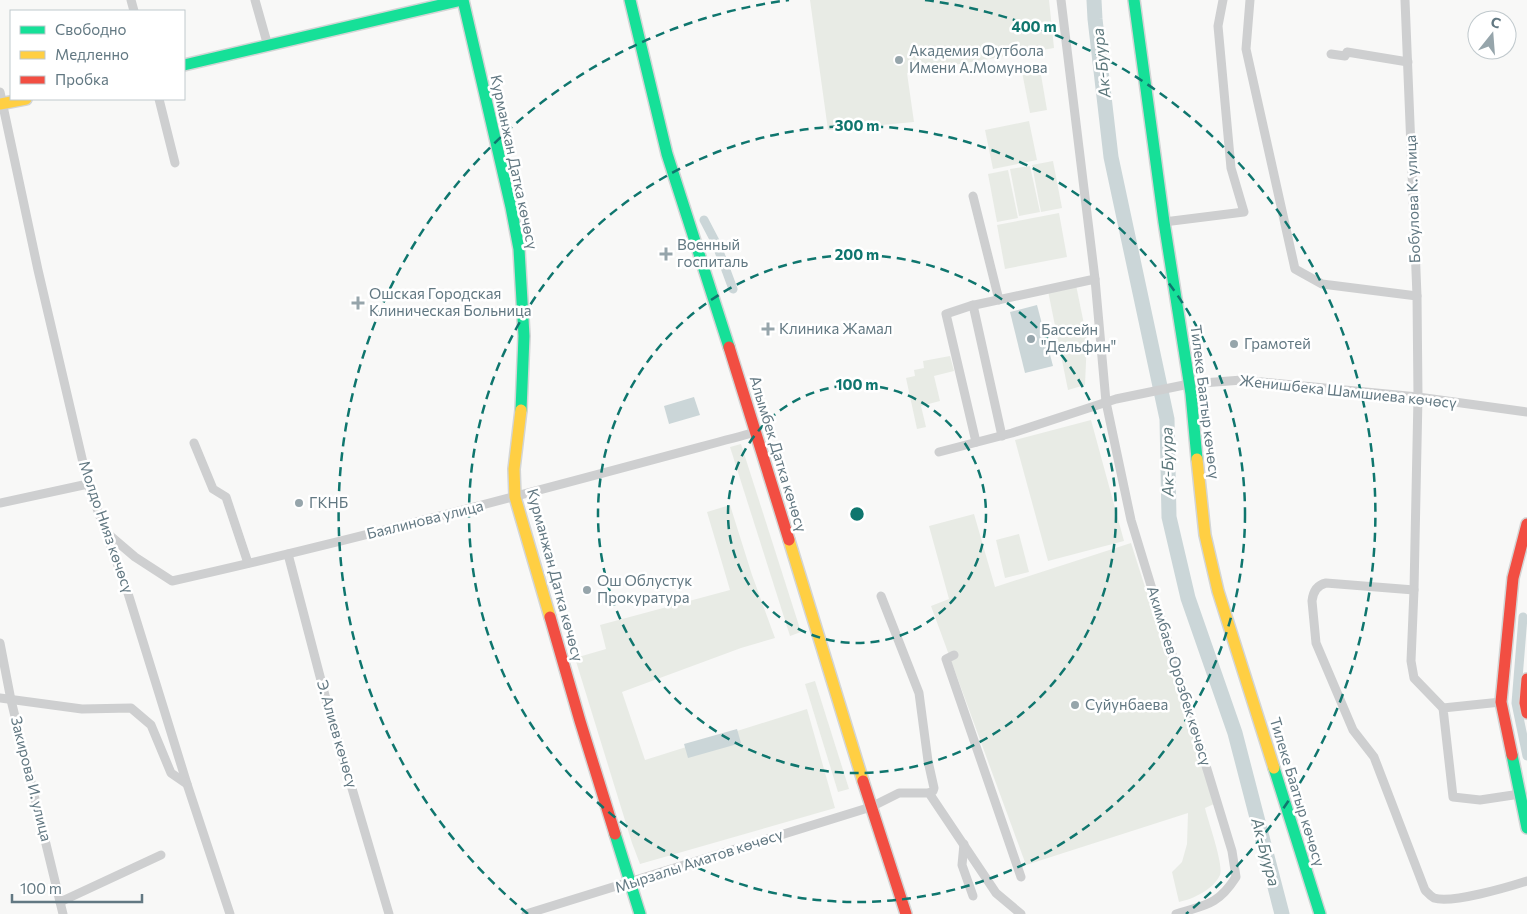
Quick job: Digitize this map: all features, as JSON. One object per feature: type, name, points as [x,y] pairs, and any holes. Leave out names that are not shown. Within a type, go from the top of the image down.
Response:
[{"type":"main road","points":[[185,65],[462,0]]},
{"type":"main road","name":"Курманжан Датка көчөсү","points":[[462,0],[511,207],[519,249],[524,336],[522,400],[514,469],[515,497],[580,721],[640,914]]},
{"type":"main road","name":"Алымбек Датка көчөсү","points":[[630,0],[668,154],[906,914]]},
{"type":"main road","name":"Тилеке Баатыр көчөсү","points":[[1134,0],[1164,222],[1189,384],[1205,534],[1218,591],[1320,914]]},
{"type":"main road","points":[[1527,524],[1513,578],[1501,702],[1527,828]]},
{"type":"main road","points":[[1527,679],[1525,703],[1527,713]]},
{"type":"street","points":[[255,0],[268,46]]},
{"type":"street","points":[[1061,0],[1095,279],[1106,402]]},
{"type":"street","points":[[1164,222],[1244,212],[1231,168],[1218,26],[1224,0]]},
{"type":"street","points":[[1250,0],[1246,49],[1294,269],[1322,284],[1417,296]]},
{"type":"street","name":"Бобулова К. улица","points":[[1405,0],[1417,296],[1418,397],[1411,662],[1413,674],[1418,682],[1443,708]]},
{"type":"street","points":[[1331,54],[1345,56],[1347,52],[1408,62]]},
{"type":"street","name":"Молдо Нияз көчөсү","points":[[1,100],[88,484],[127,590],[187,784],[230,914]]},
{"type":"street","points":[[159,100],[174,163]]},
{"type":"street","points":[[973,196],[999,300]]},
{"type":"street","points":[[976,442],[946,314],[973,305],[1095,279]]},
{"type":"street","points":[[973,305],[1002,436]]},
{"type":"street","name":"Женишбека Шамшиева көчөсү","points":[[938,452],[1002,436],[1119,398],[1189,384],[1242,380],[1418,397],[1527,412]]},
{"type":"street","name":"Акимбаев Орозбек көчөсү","points":[[1106,402],[1131,520],[1232,851],[1236,877],[1228,890],[1212,903],[1176,914]]},
{"type":"street","name":"Баялинова улица","points":[[106,532],[135,557],[172,581],[515,497],[756,432]]},
{"type":"street","points":[[194,443],[212,489],[226,498],[248,563]]},
{"type":"street","points":[[0,503],[88,484]]},
{"type":"street","name":"Э. Алиев көчөсү","points":[[288,554],[328,707],[389,914]]},
{"type":"street","points":[[1414,590],[1323,584],[1315,591],[1312,601],[1316,643],[1353,730],[1374,757],[1428,894],[1432,897],[1450,898],[1478,894],[1527,881]]},
{"type":"street","points":[[871,807],[899,793],[929,793],[934,788],[928,761],[919,693],[881,596]]},
{"type":"street","name":"Закирова И. улица","points":[[0,644],[11,700],[63,914]]},
{"type":"street","points":[[954,656],[946,659],[1021,878]]},
{"type":"street","points":[[0,698],[82,710],[130,708],[151,724],[171,773],[187,784]]},
{"type":"street","points":[[1501,702],[1443,708],[1453,797],[1480,800],[1520,794]]},
{"type":"street","points":[[929,793],[996,894],[1021,914]]},
{"type":"street","name":"Мырзалы Аматов көчөсү","points":[[526,914],[871,807]]},
{"type":"street","points":[[964,844],[962,865],[973,896]]},
{"type":"street","points":[[60,902],[161,855]]},
{"type":"shaded area","name":"Академия Футбола Имени А.Момунова","points":[[810,0],[1049,0],[1054,48],[907,73],[914,122],[828,130]]},
{"type":"shaded area","points":[[1040,69],[1047,110],[1030,113],[1022,72]]},
{"type":"shaded area","points":[[1029,121],[1037,160],[993,169],[985,130]]},
{"type":"shaded area","points":[[1053,161],[1062,208],[1041,212],[1032,165]]},
{"type":"shaded area","points":[[1030,166],[1040,212],[1019,216],[1010,169]]},
{"type":"shaded area","points":[[1008,170],[1018,218],[997,222],[988,174]]},
{"type":"shaded area","points":[[1059,213],[1067,257],[1005,269],[997,225]]},
{"type":"shaded area","points":[[1076,285],[1087,339],[1085,385],[1068,390],[1048,291]]},
{"type":"shaded area","name":"Бассейн \"Дельфин\"","points":[[1037,305],[1053,366],[1025,373],[1010,312]]},
{"type":"shaded area","points":[[950,356],[954,371],[934,376],[940,401],[921,406],[926,427],[917,429],[906,378],[915,376],[914,370],[924,368],[923,361]]},
{"type":"shaded area","points":[[694,397],[700,415],[669,424],[664,406]]},
{"type":"shaded area","points":[[1091,420],[1124,541],[1048,561],[1015,440]]},
{"type":"shaded area","points":[[741,444],[801,632],[790,636],[730,447]]},
{"type":"shaded area","points":[[730,505],[752,575],[775,638],[741,648],[622,692],[645,760],[807,709],[835,808],[640,864],[575,658],[606,649],[600,625],[730,590],[707,512]]},
{"type":"shaded area","name":"Суйунбаева","points":[[974,514],[995,587],[1131,543],[1214,804],[1205,808],[1221,870],[1213,885],[1202,893],[1179,902],[1172,872],[1182,862],[1187,844],[1188,813],[1026,865],[931,606],[949,599],[929,526]]},
{"type":"shaded area","points":[[1019,534],[1029,572],[1005,578],[996,540]]},
{"type":"shaded area","points":[[815,681],[849,789],[838,792],[805,684]]},
{"type":"shaded area","points":[[737,729],[741,743],[688,758],[684,744]]},
{"type":"waterway","name":"Ак-Буура","points":[[1094,0],[1111,157],[1167,419],[1169,517],[1188,598],[1235,733],[1282,914]]},
{"type":"waterway","points":[[704,220],[716,243],[733,289]]},
{"type":"waterway","points":[[1523,617],[1516,703],[1527,756]]},
{"type":"traffic: fast","points":[[185,65],[462,0]]},
{"type":"traffic: fast","points":[[463,0],[519,249],[524,336],[521,410]]},
{"type":"traffic: fast","points":[[630,0],[667,154],[729,347]]},
{"type":"traffic: fast","points":[[1134,0],[1164,222],[1191,394],[1197,459]]},
{"type":"traffic: fast","points":[[1512,755],[1527,828]]},
{"type":"traffic: fast","points":[[1274,768],[1320,914]]},
{"type":"traffic: fast","points":[[615,834],[640,914]]},
{"type":"traffic: slow","points":[[0,104],[21,100]]},
{"type":"traffic: slow","points":[[521,410],[514,469],[515,497],[550,617]]},
{"type":"traffic: slow","points":[[1197,459],[1205,535],[1218,591],[1274,768]]},
{"type":"traffic: slow","points":[[789,540],[863,781]]},
{"type":"traffic: jam","points":[[729,347],[789,540]]},
{"type":"traffic: jam","points":[[1512,755],[1501,702],[1513,578],[1527,524]]},
{"type":"traffic: jam","points":[[550,617],[615,834]]},
{"type":"traffic: jam","points":[[1527,679],[1525,703],[1527,713]]},
{"type":"traffic: jam","points":[[863,781],[906,914]]},
{"type":"place","name":"Академия Футбола Имени А.Момунова","points":[[899,60]]},
{"type":"place","name":"Военный госпиталь","points":[[666,254]]},
{"type":"place","name":"Ошская Городская Клиническая Больница","points":[[358,303]]},
{"type":"place","name":"Клиника Жамал","points":[[768,329]]},
{"type":"place","name":"Бассейн \"Дельфин\"","points":[[1031,339]]},
{"type":"place","name":"Грамотей","points":[[1234,344]]},
{"type":"place","name":"ГКНБ","points":[[299,503]]},
{"type":"place","name":"Ош Облустук Прокуратура","points":[[587,590]]},
{"type":"place","name":"Суйунбаева","points":[[1075,705]]}]
